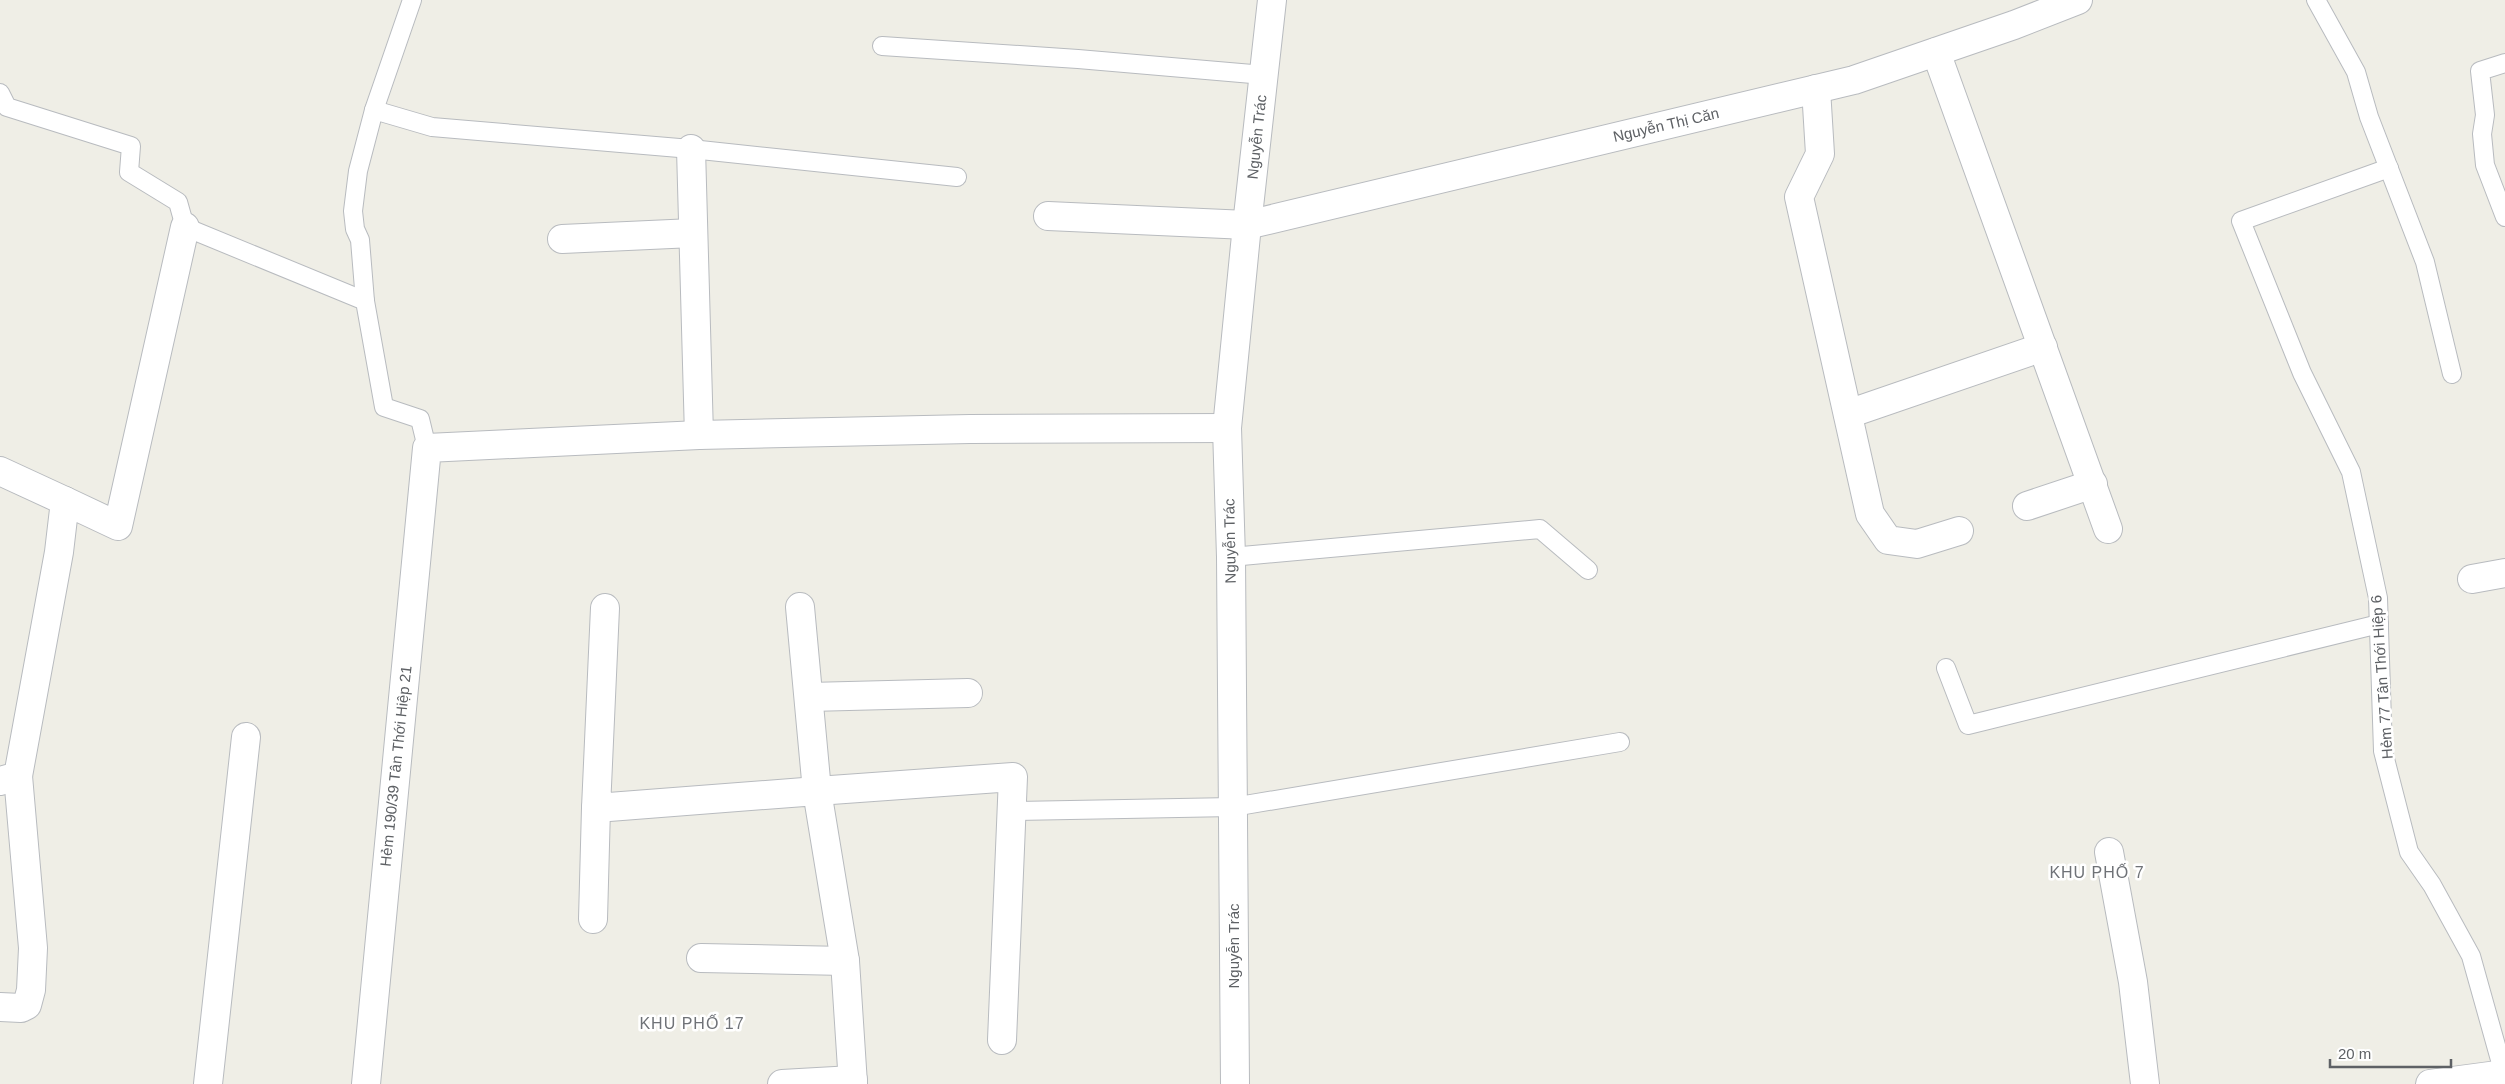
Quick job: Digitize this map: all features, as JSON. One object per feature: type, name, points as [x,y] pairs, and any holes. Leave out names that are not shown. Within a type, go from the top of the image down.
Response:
[{"type":"street","name":"Nguyễn Trác","points":[[1235,1084],[1231,557],[1227,428],[1272,0]]},
{"type":"street","name":"Nguyễn Thị Căn","points":[[1048,216],[1247,225],[1854,80],[2014,25],[2078,0]]},
{"type":"street","points":[[1936,52],[2108,529]]},
{"type":"street","points":[[1816,90],[1820,154],[1799,197],[1870,514],[1888,540],[1917,544],[1959,532]]},
{"type":"street","points":[[692,149],[699,435]]},
{"type":"street","points":[[0,471],[118,526],[184,227]]},
{"type":"street","points":[[562,239],[694,233]]},
{"type":"street","points":[[1848,414],[2043,347]]},
{"type":"street","points":[[427,448],[699,435],[970,429],[1227,428]]},
{"type":"street","name":"Hẻm 190/39 Tân Thới Hiệp 21","points":[[366,1084],[427,448]]},
{"type":"street","points":[[2027,506],[2093,484]]},
{"type":"street","points":[[0,1007],[22,1008],[27,1005],[31,990],[33,948],[9,779],[59,552],[65,501]]},
{"type":"street","points":[[2472,579],[2505,573]]},
{"type":"street","points":[[593,919],[605,608]]},
{"type":"street","points":[[782,1084],[853,1082],[845,961],[817,791],[800,608]]},
{"type":"street","points":[[809,696],[968,692]]},
{"type":"street","points":[[208,1084],[246,738]]},
{"type":"street","points":[[596,808],[1013,777],[1002,1040]]},
{"type":"street","points":[[2109,852],[2133,982],[2145,1084]]},
{"type":"street","points":[[701,958],[845,961]]},
{"type":"street","points":[[2430,1084],[2505,1074]]},
{"type":"lane","points":[[412,0],[374,110],[358,171],[353,211],[355,229],[360,240],[366,301],[384,407],[420,419],[427,448]]},
{"type":"lane","points":[[2316,0],[2356,72],[2369,116],[2425,262],[2452,374]]},
{"type":"lane","points":[[882,46],[1078,59],[1264,75]]},
{"type":"lane","points":[[2505,63],[2480,71],[2485,115],[2482,134],[2485,165],[2505,217]]},
{"type":"lane","points":[[0,93],[7,107],[131,146],[129,172],[178,202],[184,227],[366,301]]},
{"type":"lane","points":[[374,110],[432,127],[692,149],[957,176]]},
{"type":"lane","name":"Hẻm 77 Tân Thới Hiệp 6","points":[[2389,168],[2241,221],[2302,373],[2351,472],[2378,598],[2383,751],[2409,852],[2432,886],[2472,956],[2505,1074]]},
{"type":"lane","points":[[1231,557],[1540,529],[1588,570]]},
{"type":"lane","points":[[1946,668],[1968,725],[2379,624]]},
{"type":"lane","points":[[1012,811],[1233,807],[1620,742]]},
{"type":"district","name":"KHU PHỐ 7","points":[[2097,872]]},
{"type":"district","name":"KHU PHỐ 17","points":[[692,1023]]}]
